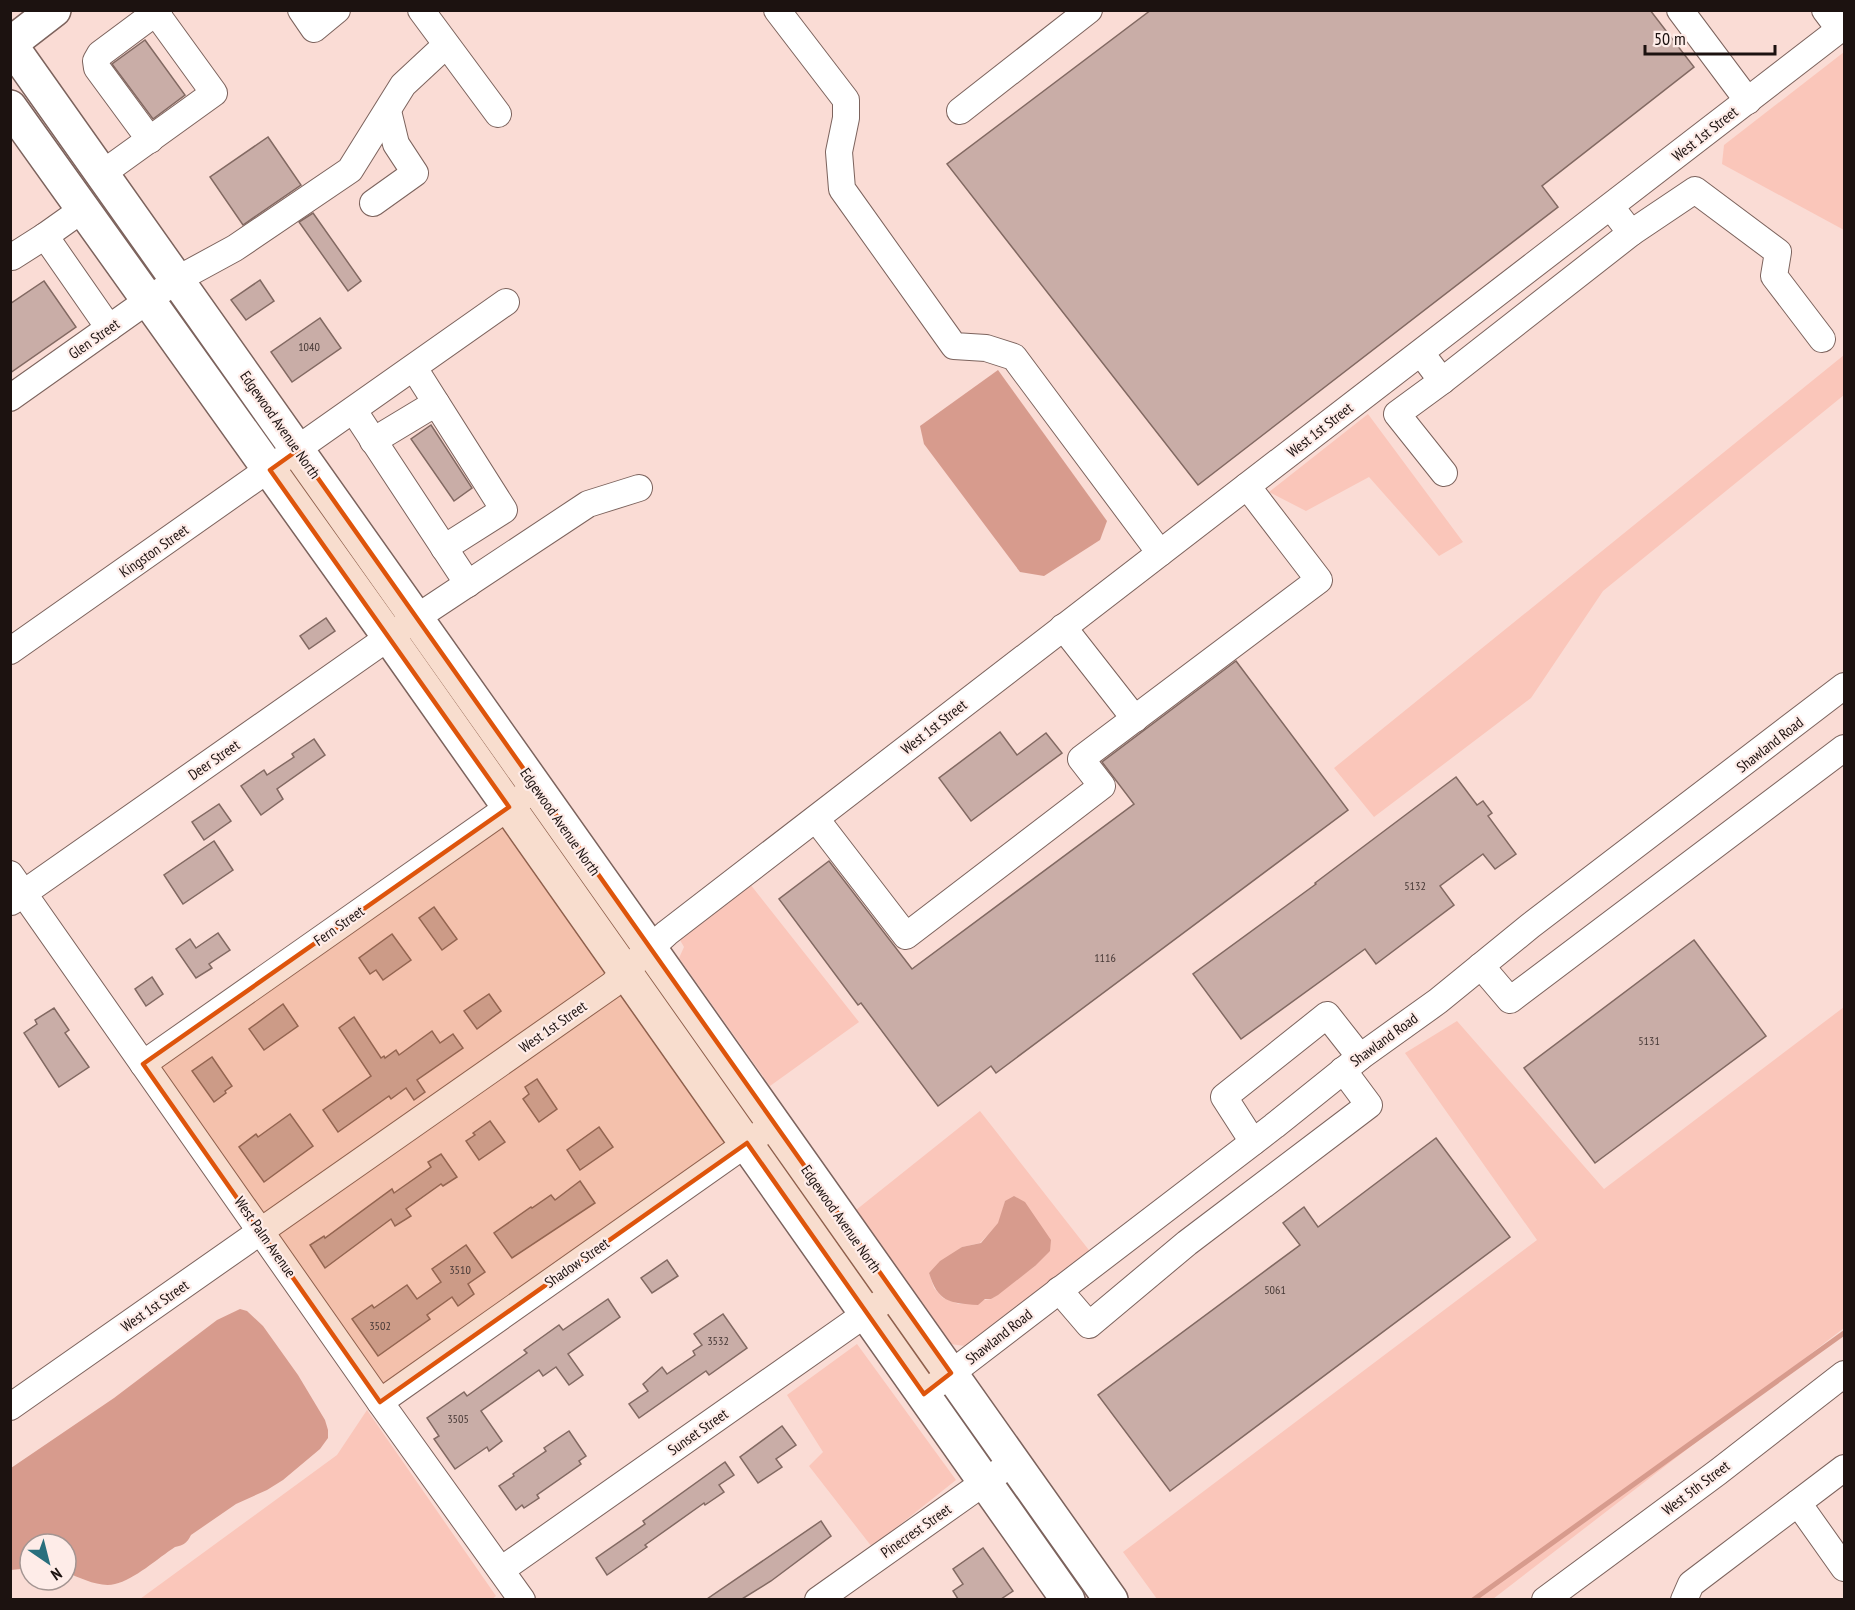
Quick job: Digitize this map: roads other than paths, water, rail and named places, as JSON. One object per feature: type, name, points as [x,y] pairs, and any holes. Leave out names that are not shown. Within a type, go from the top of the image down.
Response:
[{"type":"main road","points":[[10,44],[54,10]]},
{"type":"main road","name":"Edgewood Avenue North","points":[[10,44],[1111,1599]]},
{"type":"main road","points":[[14,119],[83,209],[389,637],[1068,1599]]},
{"type":"street","points":[[301,10],[314,28],[337,10]]},
{"type":"street","points":[[421,10],[498,114]]},
{"type":"street","points":[[777,10],[846,100],[846,118],[839,152],[842,189],[954,346],[986,348],[1014,357],[1160,553]]},
{"type":"street","points":[[960,111],[1089,10]]},
{"type":"street","points":[[1680,10],[1748,101]]},
{"type":"street","points":[[102,173],[150,140],[214,93],[158,12],[100,54],[96,61],[97,68],[150,140]]},
{"type":"street","name":"West 1st Street","points":[[10,1407],[612,985],[650,948],[1063,627],[1748,101],[1836,22]]},
{"type":"street","name":"Glen Street","points":[[10,398],[178,279],[235,248],[350,170],[403,85],[446,45]]},
{"type":"street","points":[[374,203],[415,173],[396,144],[388,111]]},
{"type":"street","points":[[1444,473],[1397,414],[1631,233],[1695,190],[1778,252],[1774,276],[1822,339]]},
{"type":"street","points":[[1611,207],[1631,233]]},
{"type":"street","points":[[10,255],[12,257],[83,209]]},
{"type":"street","points":[[45,236],[109,328]]},
{"type":"street","points":[[1494,296],[1515,324]]},
{"type":"street","name":"Kingston Street","points":[[10,651],[506,302]]},
{"type":"street","points":[[1421,352],[1442,381]]},
{"type":"street","points":[[414,368],[504,510],[444,548]]},
{"type":"street","points":[[374,441],[436,403]]},
{"type":"street","points":[[354,411],[468,584]]},
{"type":"street","points":[[816,819],[906,936],[1102,786],[1081,759],[1319,580],[1247,486]]},
{"type":"street","name":"Deer Street","points":[[15,890],[588,504],[639,488]]},
{"type":"street","points":[[1063,627],[1135,719]]},
{"type":"street","name":"Shawland Road","points":[[924,1394],[1845,686]]},
{"type":"street","points":[[1481,966],[1510,1000],[1845,748]]},
{"type":"street","name":"Fern Street","points":[[143,1064],[536,788]]},
{"type":"street","name":"West Palm Avenue","points":[[15,890],[143,1064],[380,1402],[522,1599]]},
{"type":"street","points":[[1059,1290],[1089,1325],[1187,1243],[1368,1105],[1352,1063],[1327,1015],[1224,1097],[1252,1142]]},
{"type":"street","name":"Shadow Street","points":[[380,1402],[774,1124]]},
{"type":"street","name":"Sunset Street","points":[[501,1570],[894,1293]]},
{"type":"street","name":"West 5th Street","points":[[1545,1599],[1719,1472],[1845,1374]]},
{"type":"street","name":"Pinecrest Street","points":[[818,1599],[1013,1462]]},
{"type":"street","points":[[1684,1599],[1691,1584],[1845,1468]]},
{"type":"street","points":[[1798,1503],[1845,1568]]},
{"type":"waterway","points":[[1473,1600],[1844,1333]]}]
